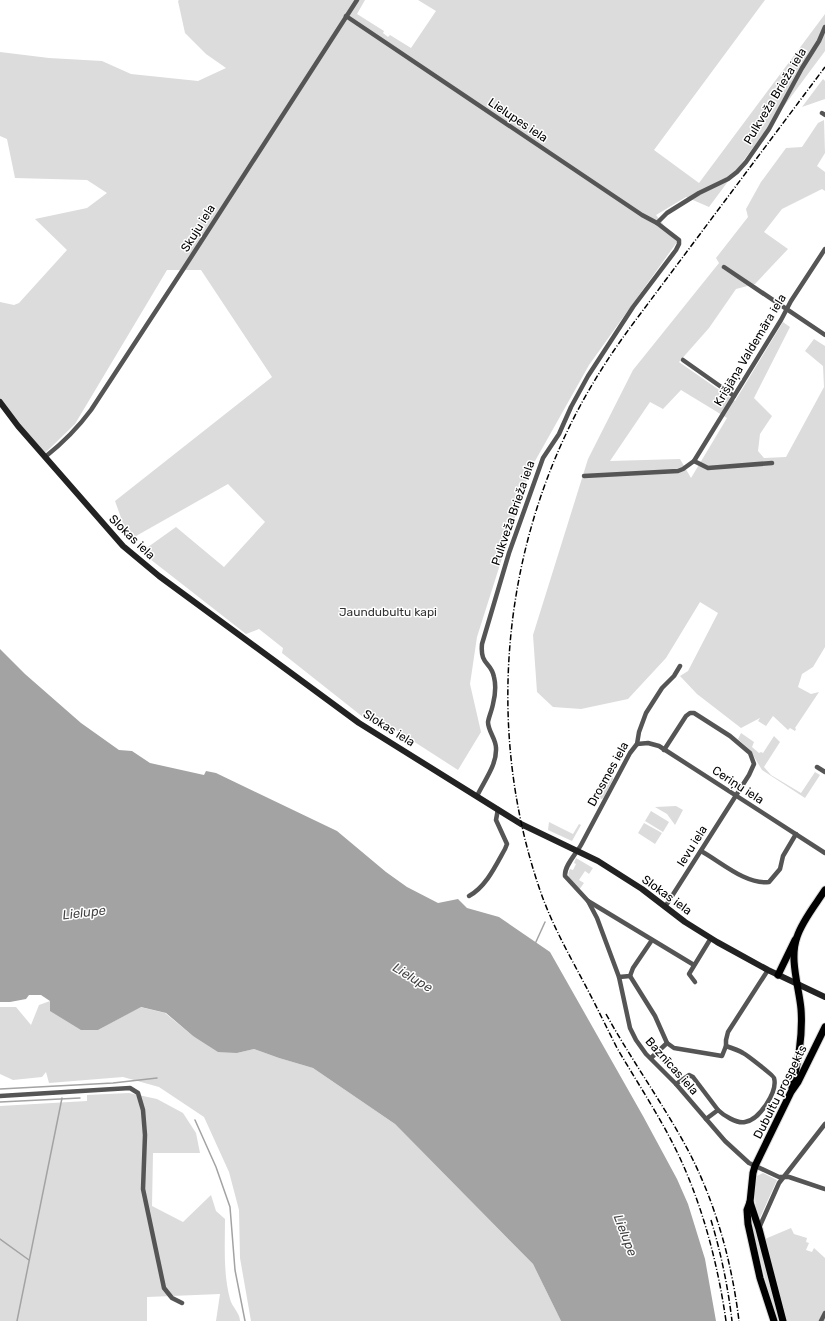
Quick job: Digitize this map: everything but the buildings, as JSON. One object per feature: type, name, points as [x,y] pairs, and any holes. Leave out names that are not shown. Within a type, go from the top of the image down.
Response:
[{"type":"main road","name":"Slokas iela","points":[[0,402],[13,420],[109,532],[142,564],[359,723],[526,826],[578,850],[612,869],[685,922],[711,938],[768,970],[825,997]]},
{"type":"main road","points":[[778,974],[800,929],[825,890]]},
{"type":"main road","points":[[791,1092],[800,1053],[801,1040],[801,1008],[796,984],[794,953],[796,938]]},
{"type":"main road","name":"Dubultu prospekts","points":[[774,1321],[760,1278],[748,1224],[747,1210],[750,1202],[753,1173],[791,1092],[798,1082],[825,1027]]},
{"type":"main road","points":[[800,1053],[804,1058],[809,1060]]},
{"type":"main road","points":[[750,1202],[759,1229],[783,1321]]},
{"type":"street","name":"Skuju iela","points":[[45,457],[78,428],[91,410],[357,0]]},
{"type":"street","name":"Lielupes iela","points":[[346,16],[642,215],[657,223],[679,240]]},
{"type":"street","name":"Pulkveža Brieža iela","points":[[657,223],[667,213],[699,193],[728,179],[746,162],[769,129],[802,68],[819,41],[825,27]]},
{"type":"street","name":"Pulkveža Brieža iela","points":[[477,796],[492,766],[496,747],[488,722],[493,704],[494,677],[493,672],[482,659],[482,644],[509,553],[536,474],[542,458],[560,434],[571,407],[588,376],[633,307],[676,250],[679,240]]},
{"type":"street","name":"Krišjāņa Valdemāra iela","points":[[694,461],[786,309],[825,249]]},
{"type":"street","points":[[724,267],[825,335]]},
{"type":"street","points":[[683,360],[734,396]]},
{"type":"street","points":[[584,476],[678,471],[694,461],[708,468],[772,463]]},
{"type":"street","name":"Drosmes iela","points":[[565,873],[630,753],[637,744],[639,732],[646,713],[662,688],[674,676],[680,666]]},
{"type":"street","name":"Ievu iela","points":[[664,750],[686,716],[690,713],[694,713],[724,732],[750,753],[754,764],[736,796],[665,907]]},
{"type":"street","name":"Ceriņu iela","points":[[637,744],[652,743],[825,853]]},
{"type":"street","points":[[817,767],[825,772]]},
{"type":"street","points":[[469,896],[476,892],[484,884],[506,849],[507,844],[496,820],[498,809]]},
{"type":"street","points":[[701,851],[748,879],[769,882],[780,869],[783,856],[796,834]]},
{"type":"street","name":"Baznīcas iela","points":[[565,873],[567,879],[588,901],[597,918],[619,977],[630,1028],[639,1045],[676,1084],[725,1141],[755,1166],[779,1177],[789,1177],[825,1189]]},
{"type":"street","points":[[588,901],[694,965]]},
{"type":"street","points":[[695,982],[689,974],[711,938]]},
{"type":"street","points":[[630,976],[633,968],[652,940]]},
{"type":"street","points":[[630,976],[655,1016],[667,1044],[674,1048],[722,1056],[726,1046],[728,1032],[768,970]]},
{"type":"street","points":[[619,977],[630,976]]},
{"type":"street","points":[[651,1058],[667,1044]]},
{"type":"street","points":[[676,1084],[689,1075],[693,1077],[722,1114],[744,1123],[758,1115],[770,1097],[774,1086],[774,1078],[745,1054],[726,1046]]},
{"type":"street","points":[[0,1096],[130,1088],[138,1093],[143,1110],[145,1135],[143,1189],[164,1288],[172,1298],[182,1303]]},
{"type":"street","points":[[706,1119],[718,1110]]},
{"type":"street","points":[[759,1229],[773,1194],[783,1177],[825,1124]]},
{"type":"street","points":[[821,1321],[825,1313]]},
{"type":"green space","name":"Jaundubultu kapi","points":[[179,0],[365,0],[357,14],[384,31],[383,33],[388,37],[390,35],[411,48],[436,11],[418,0],[765,0],[654,150],[699,183],[825,14],[825,51],[709,207],[686,197],[656,215],[677,242],[589,365],[530,470],[477,637],[470,684],[481,732],[458,770],[382,721],[368,721],[282,653],[283,648],[259,629],[246,634],[141,552],[176,527],[224,567],[265,522],[228,484],[129,540],[115,501],[272,377],[201,270],[167,270],[75,424],[45,453],[0,402],[0,302],[14,305],[19,303],[67,250],[35,219],[87,208],[107,193],[87,180],[15,178],[7,139],[0,136],[0,52],[49,58],[102,61],[131,74],[198,81],[226,68],[206,54],[185,33]]},
{"type":"green space","points":[[823,79],[825,81],[825,99],[802,107]]},
{"type":"green space","points":[[824,120],[825,153],[817,166],[825,172],[825,191],[822,189],[782,209],[764,232],[788,249],[755,284],[736,289],[709,328],[679,362],[735,401],[783,322],[790,327],[754,398],[772,416],[760,434],[758,451],[764,458],[786,457],[824,387],[823,366],[805,351],[814,339],[825,346],[825,647],[813,667],[802,674],[798,687],[811,694],[819,692],[795,728],[795,731],[790,728],[788,730],[773,716],[766,726],[758,721],[760,718],[741,728],[697,694],[680,676],[688,671],[718,613],[700,602],[666,658],[628,699],[581,709],[553,707],[537,692],[533,635],[588,459],[633,370],[719,263],[716,258],[748,217],[746,209],[761,182],[786,148],[802,147],[818,123]],"holes":[[[681,390],[727,418],[691,478],[680,459],[610,461],[650,402],[663,409]]]},
{"type":"green space","points":[[741,733],[754,742],[752,747],[759,753],[763,753],[774,736],[780,742],[764,767],[771,775],[801,793],[815,772],[820,775],[805,798],[762,770],[750,750],[738,739]]},
{"type":"green space","points":[[609,768],[608,773],[613,776],[613,779],[604,797],[602,799],[598,799],[596,798]]},
{"type":"green space","points":[[676,806],[683,810],[675,825],[667,814],[655,807]]},
{"type":"green space","points":[[651,811],[669,822],[663,832],[645,821]]},
{"type":"green space","points":[[549,822],[573,834],[579,824],[581,825],[572,841],[548,830]]},
{"type":"green space","points":[[644,823],[662,833],[655,844],[638,833]]},
{"type":"green space","points":[[576,858],[593,868],[589,874],[585,871],[579,880],[584,883],[579,890],[570,881],[568,875],[570,869],[573,870],[576,864],[574,863]]},
{"type":"green space","points":[[50,1001],[98,1030],[140,1007],[165,1013],[193,1036],[237,1053],[254,1049],[313,1068],[395,1124],[533,1264],[561,1321],[251,1321],[240,1258],[239,1210],[229,1172],[204,1117],[159,1087],[123,1077],[49,1083],[46,1072],[42,1077],[13,1080],[0,1074],[0,1007],[16,1007],[31,1025],[39,1005]]},
{"type":"green space","points":[[129,1093],[157,1099],[183,1113],[196,1133],[200,1153],[153,1153],[152,1206],[183,1222],[211,1195],[216,1211],[225,1219],[226,1279],[232,1305],[239,1315],[240,1321],[216,1321],[220,1294],[147,1297],[147,1321],[0,1321],[0,1106],[87,1101],[87,1095]]},
{"type":"green space","points":[[763,1173],[777,1180],[759,1220],[755,1203],[755,1188],[757,1176]]},
{"type":"green space","points":[[752,1221],[754,1222],[780,1321],[768,1290]]},
{"type":"green space","points":[[791,1228],[794,1234],[807,1238],[806,1242],[809,1243],[806,1250],[812,1252],[814,1248],[825,1258],[825,1321],[785,1321],[765,1239]]},
{"type":"water","name":"Lielupe","points":[[0,649],[25,674],[81,723],[119,750],[132,751],[150,763],[204,775],[206,771],[216,773],[337,831],[386,872],[407,887],[438,903],[458,899],[467,908],[499,917],[550,952],[677,1179],[688,1204],[705,1259],[716,1321],[561,1321],[533,1264],[395,1124],[313,1068],[254,1049],[237,1053],[218,1052],[193,1036],[166,1013],[141,1007],[98,1030],[81,1030],[50,1011],[50,1001],[41,995],[29,995],[26,999],[0,1002]]},
{"type":"waterway","points":[[535,944],[545,922]]},
{"type":"waterway","points":[[0,1089],[113,1083],[157,1078]]},
{"type":"waterway","points":[[17,1321],[62,1098]]},
{"type":"waterway","points":[[0,1102],[80,1098]]},
{"type":"waterway","points":[[195,1120],[216,1167],[230,1207],[235,1270],[245,1321]]},
{"type":"waterway","points":[[0,1239],[29,1260]]},
{"type":"railway","points":[[726,1321],[714,1258],[688,1175],[665,1128],[617,1048],[558,934],[541,893],[524,837],[514,779],[508,721],[509,662],[515,604],[526,546],[543,490],[565,436],[580,406],[606,362],[625,335],[825,67]]},
{"type":"railway","points":[[606,1014],[626,1049],[659,1100],[699,1172],[722,1234],[732,1277],[739,1321]]},
{"type":"railway","points":[[711,1220],[724,1270],[732,1321]]}]
